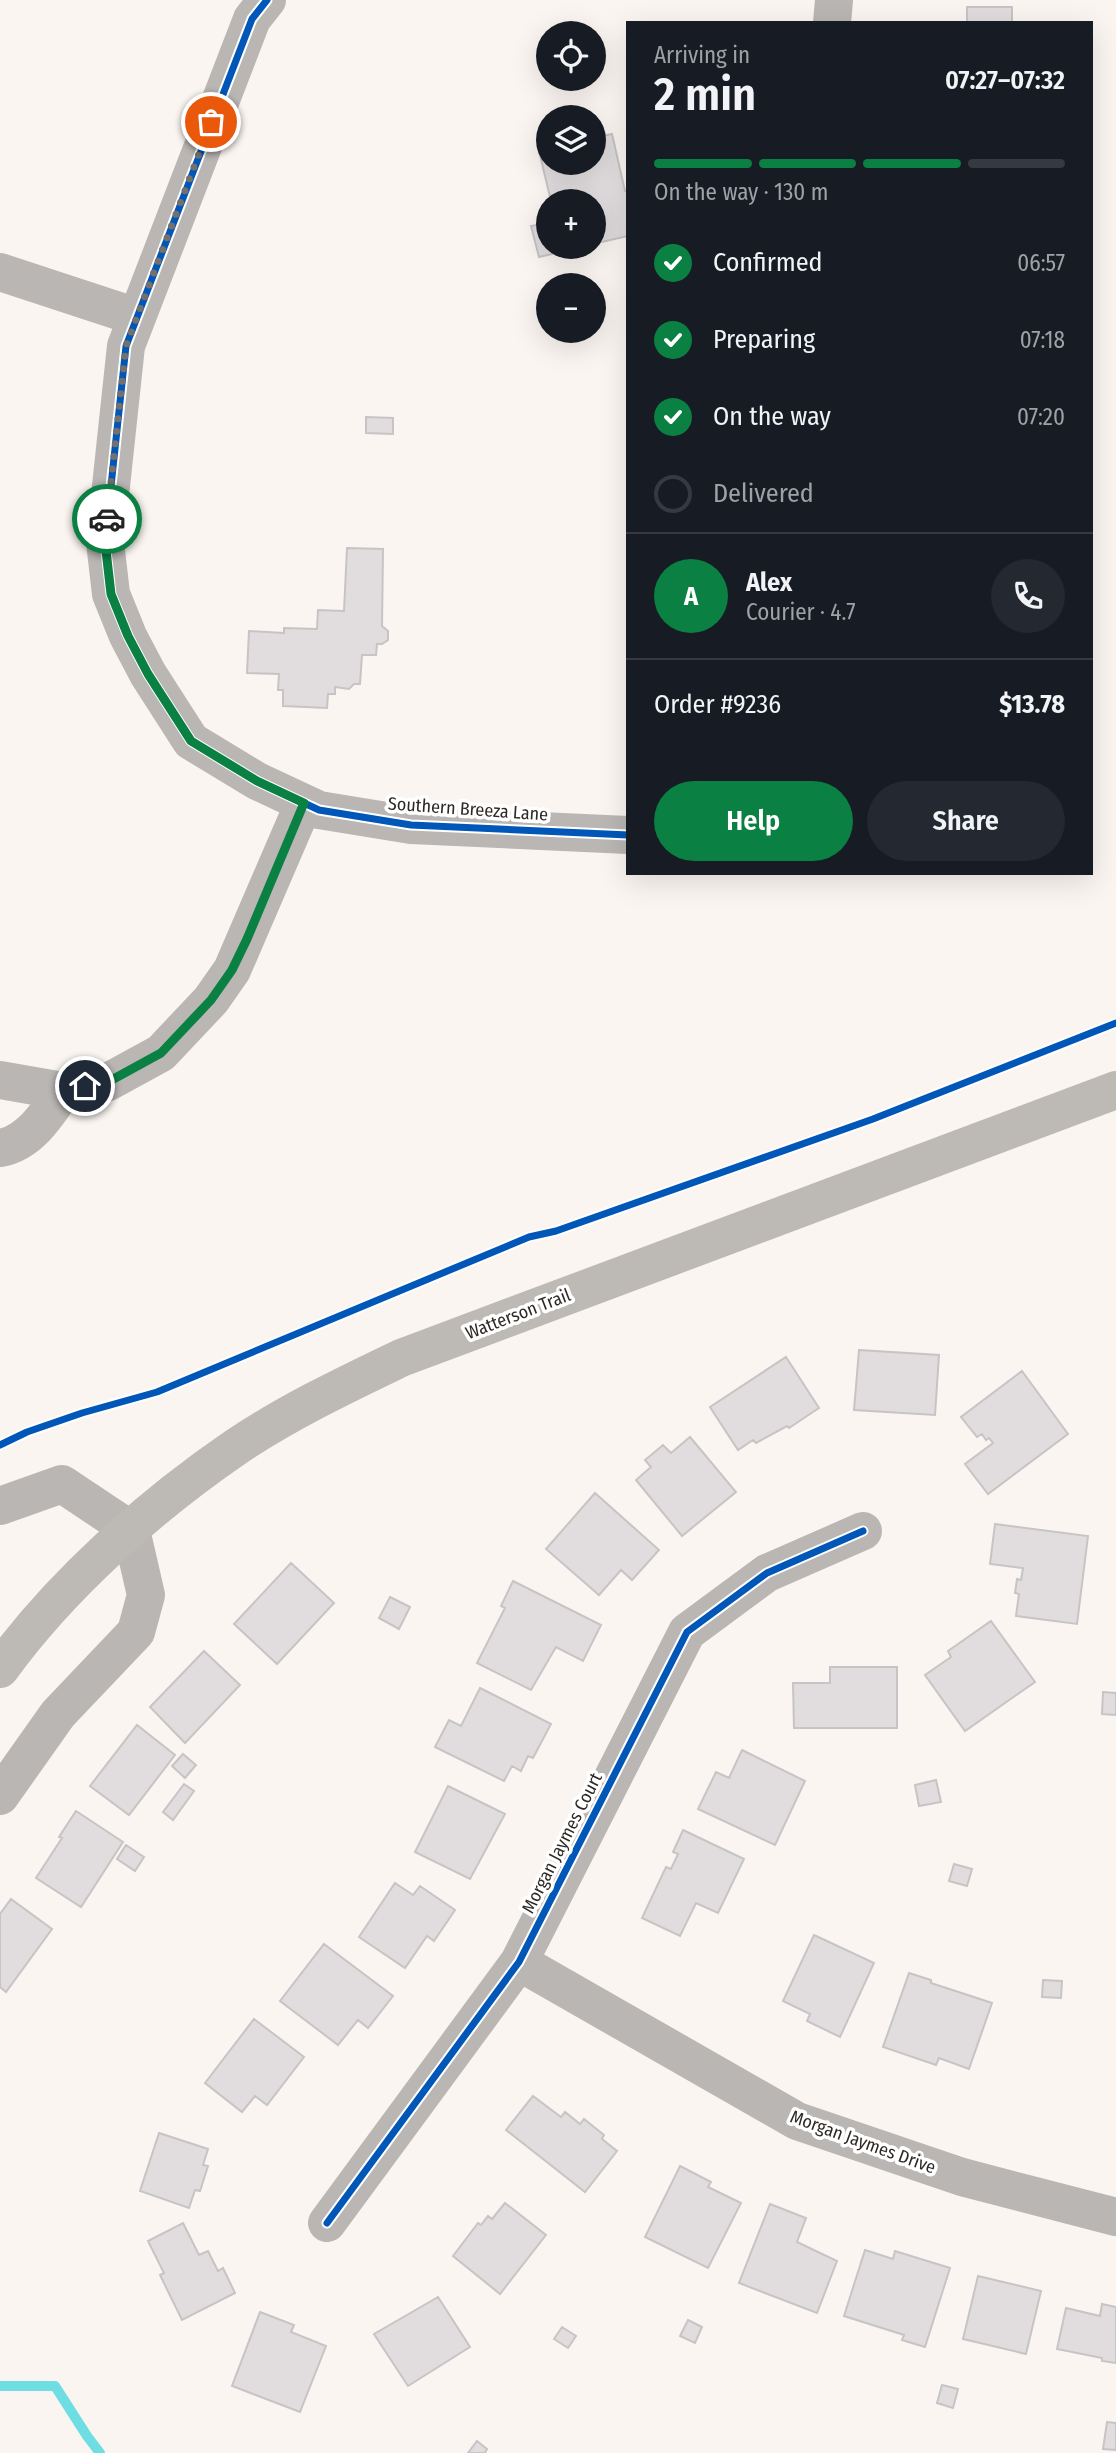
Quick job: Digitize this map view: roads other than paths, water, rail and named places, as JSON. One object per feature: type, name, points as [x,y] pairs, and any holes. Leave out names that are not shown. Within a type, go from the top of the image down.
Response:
[{"type":"main road","name":"Watterson Trail","points":[[0,1669],[67,1590],[148,1514],[237,1447],[311,1402],[401,1358],[1116,1090]]},
{"type":"street","name":"Southern Breeza Lane","points":[[267,0],[252,19],[126,346],[105,542],[111,594],[128,636],[148,674],[191,741],[257,781],[319,810],[411,825],[626,835]]},
{"type":"street","points":[[832,21],[834,0]]},
{"type":"street","points":[[0,272],[137,317]]},
{"type":"street","points":[[0,1080],[63,1091],[108,1082],[161,1053],[211,1000],[232,970],[304,803]]},
{"type":"street","points":[[0,1148],[15,1146],[45,1119],[63,1091]]},
{"type":"street","points":[[0,1506],[62,1484],[131,1530],[146,1595],[136,1632],[58,1714],[0,1796]]},
{"type":"street","name":"Morgan Jaymes Court","points":[[327,2223],[519,1962],[687,1632],[767,1573],[863,1531]]},
{"type":"street","name":"Morgan Jaymes Drive","points":[[519,1962],[797,2122],[962,2178],[1116,2217]]},
{"type":"waterway","points":[[0,2386],[55,2386],[100,2453]]}]
